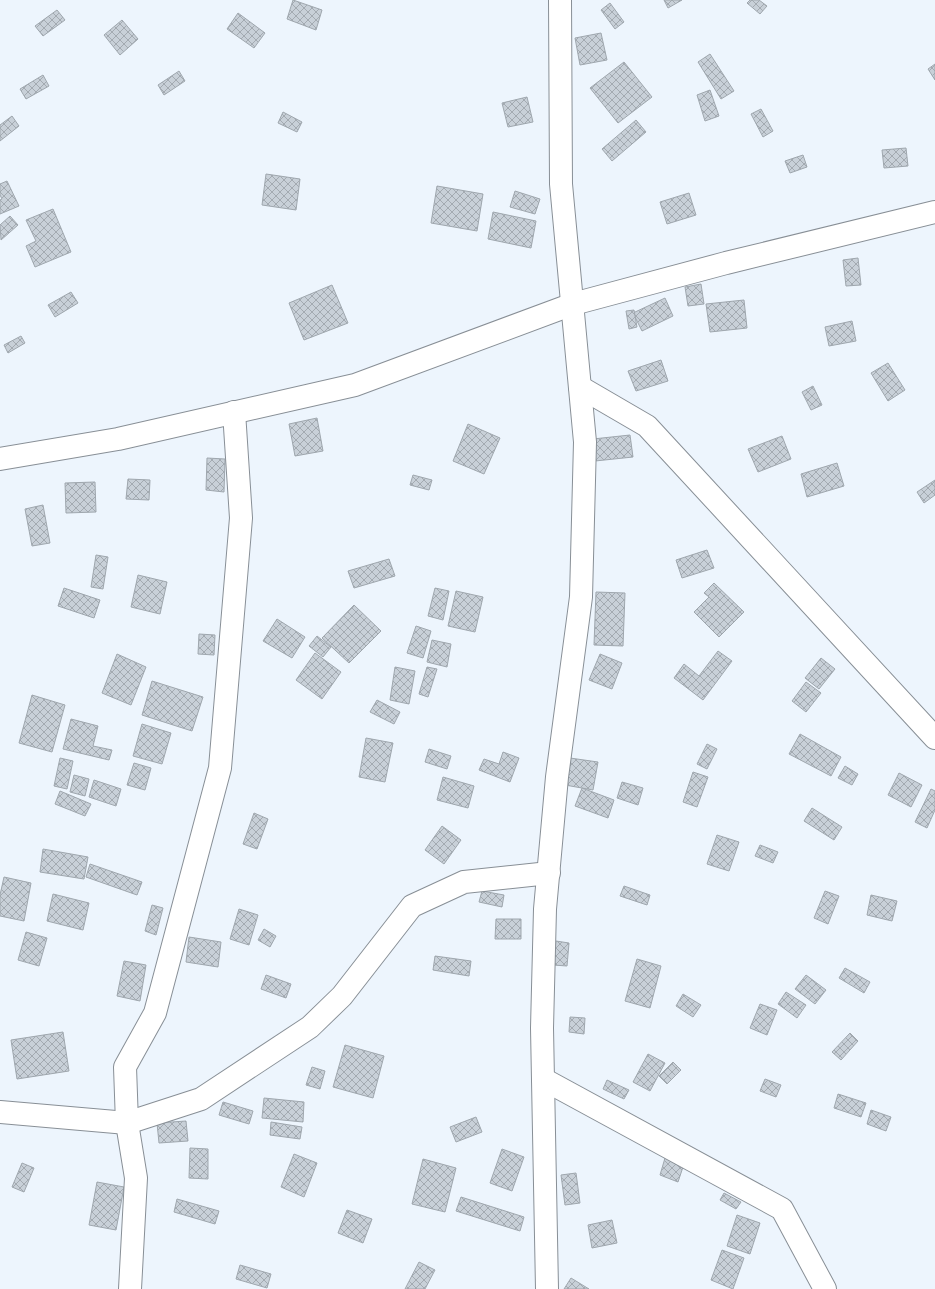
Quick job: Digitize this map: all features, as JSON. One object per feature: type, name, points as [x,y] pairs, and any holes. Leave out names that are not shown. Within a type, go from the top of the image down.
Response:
[{"type":"street","points":[[547,1289],[542,1020],[546,909],[557,777],[581,597],[585,442],[562,184],[560,0]]},
{"type":"street","points":[[0,460],[118,438],[355,385],[572,304],[726,263],[935,212]]},
{"type":"street","points":[[580,387],[647,426],[935,738]]},
{"type":"street","points":[[130,1289],[136,1178],[127,1123],[125,1067],[155,1013],[220,768],[241,518],[234,412]]},
{"type":"street","points":[[0,1112],[127,1123],[202,1099],[310,1028],[342,996],[412,906],[464,882],[549,873]]},
{"type":"street","points":[[543,1079],[782,1209],[825,1289]]},
{"type":"building","points":[[293,0],[322,10],[316,30],[287,19]]},
{"type":"building","points":[[664,0],[682,0],[668,8]]},
{"type":"building","points":[[750,0],[759,0],[767,6],[760,14],[747,3]]},
{"type":"building","points":[[610,3],[624,22],[615,29],[601,10]]},
{"type":"building","points":[[57,10],[65,20],[43,36],[35,26]]},
{"type":"building","points":[[238,13],[265,33],[254,48],[227,29]]},
{"type":"building","points":[[122,20],[138,39],[120,55],[104,35]]},
{"type":"building","points":[[601,33],[607,60],[580,65],[575,38]]},
{"type":"building","points":[[710,54],[734,91],[721,99],[698,62]]},
{"type":"building","points":[[624,62],[652,97],[618,123],[590,88]]},
{"type":"building","points":[[935,64],[935,80],[928,69]]},
{"type":"building","points":[[179,71],[185,81],[164,95],[158,85]]},
{"type":"building","points":[[43,75],[49,86],[26,99],[20,89]]},
{"type":"building","points":[[710,90],[719,116],[705,121],[697,95]]},
{"type":"building","points":[[527,97],[533,122],[508,127],[502,103]]},
{"type":"building","points":[[761,109],[773,131],[763,137],[751,114]]},
{"type":"building","points":[[283,112],[302,122],[297,132],[278,123]]},
{"type":"building","points":[[12,116],[19,126],[0,141],[0,125]]},
{"type":"building","points":[[636,120],[646,132],[612,161],[602,149]]},
{"type":"building","points":[[906,148],[908,166],[884,168],[882,150]]},
{"type":"building","points":[[803,155],[807,167],[790,173],[785,161]]},
{"type":"building","points":[[266,174],[300,179],[296,210],[262,205]]},
{"type":"building","points":[[7,181],[19,206],[0,214],[0,200],[2,199],[0,195],[0,184]]},
{"type":"building","points":[[437,186],[483,194],[477,231],[431,223]]},
{"type":"building","points":[[515,191],[540,199],[535,214],[510,207]]},
{"type":"building","points":[[689,193],[696,215],[667,224],[660,202]]},
{"type":"building","points":[[53,209],[71,252],[35,267],[26,246],[36,241],[26,220]]},
{"type":"building","points":[[493,212],[536,221],[531,248],[488,239]]},
{"type":"building","points":[[10,216],[18,225],[1,240],[0,225]]},
{"type":"building","points":[[858,258],[861,285],[846,286],[843,260]]},
{"type":"building","points":[[701,284],[704,304],[688,306],[685,287]]},
{"type":"building","points":[[332,285],[348,323],[304,340],[289,303]]},
{"type":"building","points":[[71,292],[78,303],[55,317],[48,305]]},
{"type":"building","points":[[665,298],[673,316],[642,331],[633,313]]},
{"type":"building","points":[[744,300],[747,328],[710,332],[706,304]]},
{"type":"building","points":[[634,310],[637,327],[629,329],[626,311]]},
{"type":"building","points":[[852,321],[856,341],[829,346],[825,327]]},
{"type":"building","points":[[21,336],[25,343],[8,353],[4,345]]},
{"type":"building","points":[[661,360],[668,381],[636,391],[628,371]]},
{"type":"building","points":[[888,363],[905,390],[888,401],[871,373]]},
{"type":"building","points":[[813,386],[822,405],[811,410],[802,392]]},
{"type":"building","points":[[317,418],[323,451],[295,456],[289,424]]},
{"type":"building","points":[[468,424],[500,438],[484,474],[453,461]]},
{"type":"building","points":[[630,435],[633,457],[595,461],[593,439]]},
{"type":"building","points":[[782,436],[791,459],[758,472],[748,449]]},
{"type":"building","points":[[207,458],[225,459],[224,492],[206,490]]},
{"type":"building","points":[[837,463],[844,486],[807,497],[801,474]]},
{"type":"building","points":[[413,475],[432,480],[429,490],[410,485]]},
{"type":"building","points":[[128,479],[150,480],[149,500],[126,499]]},
{"type":"building","points":[[935,480],[935,495],[924,503],[917,492]]},
{"type":"building","points":[[95,482],[96,512],[66,513],[65,483]]},
{"type":"building","points":[[43,505],[50,543],[32,546],[25,509]]},
{"type":"building","points":[[707,550],[714,568],[682,578],[676,560]]},
{"type":"building","points":[[96,555],[108,557],[103,589],[91,587]]},
{"type":"building","points":[[389,559],[395,576],[354,588],[348,571]]},
{"type":"building","points":[[138,575],[167,582],[160,614],[131,607]]},
{"type":"building","points":[[714,583],[744,612],[719,637],[694,612],[709,597],[704,593]]},
{"type":"building","points":[[64,588],[100,600],[94,618],[58,606]]},
{"type":"building","points":[[435,588],[449,591],[443,620],[428,616]]},
{"type":"building","points":[[456,591],[483,597],[475,632],[448,626]]},
{"type":"building","points":[[596,592],[625,593],[623,646],[594,645]]},
{"type":"building","points":[[354,605],[381,631],[349,663],[322,638]]},
{"type":"building","points":[[277,619],[305,637],[292,658],[263,641]]},
{"type":"building","points":[[416,626],[431,631],[423,658],[407,653]]},
{"type":"building","points":[[199,634],[215,635],[214,655],[198,654]]},
{"type":"building","points":[[317,636],[331,647],[323,657],[309,646]]},
{"type":"building","points":[[432,640],[451,644],[447,667],[427,662]]},
{"type":"building","points":[[718,651],[732,661],[703,700],[674,678],[684,664],[699,676]]},
{"type":"building","points":[[315,653],[341,672],[322,699],[296,680]]},
{"type":"building","points":[[117,654],[146,667],[131,705],[102,693]]},
{"type":"building","points":[[600,654],[622,663],[612,689],[589,680]]},
{"type":"building","points":[[821,658],[835,669],[819,689],[805,678]]},
{"type":"building","points":[[395,667],[415,671],[409,704],[390,700]]},
{"type":"building","points":[[427,667],[437,669],[428,697],[419,694]]},
{"type":"building","points":[[152,681],[203,697],[192,731],[142,715]]},
{"type":"building","points":[[806,682],[821,693],[806,712],[792,701]]},
{"type":"building","points":[[32,695],[65,705],[52,752],[19,743]]},
{"type":"building","points":[[377,700],[400,712],[394,724],[370,712]]},
{"type":"building","points":[[71,719],[98,726],[93,746],[112,750],[109,760],[63,749]]},
{"type":"building","points":[[142,724],[171,733],[162,764],[133,756]]},
{"type":"building","points":[[800,734],[841,757],[831,776],[789,754]]},
{"type":"building","points":[[366,738],[393,743],[385,782],[359,777]]},
{"type":"building","points":[[707,744],[717,749],[707,769],[697,764]]},
{"type":"building","points":[[429,749],[451,756],[447,769],[425,762]]},
{"type":"building","points":[[503,752],[519,758],[510,782],[479,770],[484,759],[499,764]]},
{"type":"building","points":[[60,758],[73,761],[67,789],[54,786]]},
{"type":"building","points":[[570,758],[598,762],[593,790],[565,785]]},
{"type":"building","points":[[134,763],[151,768],[145,790],[127,785]]},
{"type":"building","points":[[845,766],[858,774],[852,785],[838,778]]},
{"type":"building","points":[[693,772],[708,777],[697,807],[683,802]]},
{"type":"building","points":[[899,773],[922,785],[911,807],[888,795]]},
{"type":"building","points":[[74,775],[89,779],[85,796],[70,792]]},
{"type":"building","points":[[443,777],[474,786],[468,808],[437,800]]},
{"type":"building","points":[[94,780],[121,789],[116,806],[89,797]]},
{"type":"building","points":[[622,782],[643,788],[638,805],[617,798]]},
{"type":"building","points":[[582,788],[614,800],[608,818],[575,806]]},
{"type":"building","points":[[931,789],[935,791],[935,810],[927,828],[915,822]]},
{"type":"building","points":[[60,791],[91,804],[85,816],[55,804]]},
{"type":"building","points":[[812,808],[842,827],[834,840],[804,821]]},
{"type":"building","points":[[254,813],[268,819],[257,849],[243,844]]},
{"type":"building","points":[[442,826],[461,840],[444,864],[425,850]]},
{"type":"building","points":[[717,835],[739,842],[729,871],[707,864]]},
{"type":"building","points":[[760,845],[778,852],[773,863],[755,856]]},
{"type":"building","points":[[43,849],[88,857],[84,879],[40,872]]},
{"type":"building","points":[[90,864],[142,882],[137,895],[86,877]]},
{"type":"building","points":[[4,877],[31,883],[24,921],[0,916],[0,895]]},
{"type":"building","points":[[624,886],[650,895],[647,905],[620,896]]},
{"type":"building","points":[[482,891],[504,895],[502,907],[479,902]]},
{"type":"building","points":[[825,891],[839,896],[828,924],[814,918]]},
{"type":"building","points":[[53,894],[89,903],[83,930],[47,921]]},
{"type":"building","points":[[871,895],[897,901],[892,921],[867,915]]},
{"type":"building","points":[[152,905],[163,908],[156,935],[145,931]]},
{"type":"building","points":[[239,909],[258,915],[249,945],[230,939]]},
{"type":"building","points":[[496,919],[521,919],[521,939],[495,939]]},
{"type":"building","points":[[264,929],[276,936],[270,947],[258,940]]},
{"type":"building","points":[[26,932],[47,938],[39,966],[18,960]]},
{"type":"building","points":[[189,937],[221,942],[218,967],[186,962]]},
{"type":"building","points":[[556,941],[569,943],[567,966],[553,965]]},
{"type":"building","points":[[435,956],[471,961],[469,976],[433,970]]},
{"type":"building","points":[[637,959],[661,966],[650,1008],[625,1001]]},
{"type":"building","points":[[124,961],[146,965],[140,1001],[117,996]]},
{"type":"building","points":[[845,968],[870,982],[864,993],[839,978]]},
{"type":"building","points":[[266,975],[291,984],[286,998],[261,989]]},
{"type":"building","points":[[806,975],[826,990],[815,1004],[795,989]]},
{"type":"building","points":[[786,992],[806,1005],[797,1018],[778,1004]]},
{"type":"building","points":[[683,994],[701,1005],[693,1017],[676,1006]]},
{"type":"building","points":[[760,1004],[777,1010],[767,1035],[750,1028]]},
{"type":"building","points":[[570,1017],[585,1018],[584,1034],[569,1032]]},
{"type":"building","points":[[63,1032],[69,1071],[17,1079],[11,1040]]},
{"type":"building","points":[[850,1033],[858,1041],[841,1060],[832,1052]]},
{"type":"building","points":[[345,1045],[384,1056],[373,1098],[333,1087]]},
{"type":"building","points":[[648,1054],[665,1063],[650,1091],[633,1082]]},
{"type":"building","points":[[673,1062],[681,1070],[667,1084],[659,1076]]},
{"type":"building","points":[[312,1067],[325,1071],[320,1089],[306,1085]]},
{"type":"building","points":[[765,1079],[781,1085],[776,1097],[760,1091]]},
{"type":"building","points":[[607,1080],[629,1090],[624,1099],[603,1089]]},
{"type":"building","points":[[838,1094],[866,1103],[861,1117],[834,1108]]},
{"type":"building","points":[[264,1098],[304,1102],[303,1122],[262,1118]]},
{"type":"building","points":[[223,1102],[253,1111],[249,1124],[219,1115]]},
{"type":"building","points":[[871,1110],[891,1117],[886,1131],[867,1124]]},
{"type":"building","points":[[476,1117],[482,1132],[456,1142],[450,1127]]},
{"type":"building","points":[[186,1121],[188,1141],[159,1143],[157,1123]]},
{"type":"building","points":[[271,1122],[302,1127],[300,1139],[270,1135]]},
{"type":"building","points":[[190,1148],[208,1149],[208,1179],[189,1178]]},
{"type":"building","points":[[502,1149],[524,1157],[512,1191],[490,1183]]},
{"type":"building","points":[[294,1154],[317,1163],[304,1197],[281,1187]]},
{"type":"building","points":[[665,1158],[684,1164],[678,1182],[660,1175]]},
{"type":"building","points":[[423,1159],[456,1168],[445,1212],[412,1204]]},
{"type":"building","points":[[22,1163],[34,1168],[24,1192],[12,1187]]},
{"type":"building","points":[[576,1173],[580,1203],[565,1205],[561,1175]]},
{"type":"building","points":[[97,1182],[124,1187],[116,1230],[89,1225]]},
{"type":"building","points":[[724,1193],[741,1202],[736,1209],[720,1200]]},
{"type":"building","points":[[461,1197],[524,1217],[520,1231],[456,1211]]},
{"type":"building","points":[[177,1199],[219,1211],[215,1224],[174,1212]]},
{"type":"building","points":[[347,1210],[372,1219],[363,1243],[338,1233]]},
{"type":"building","points":[[737,1215],[760,1223],[750,1254],[727,1246]]},
{"type":"building","points":[[612,1220],[617,1243],[592,1248],[588,1225]]},
{"type":"building","points":[[722,1250],[744,1258],[733,1289],[711,1280]]},
{"type":"building","points":[[419,1262],[435,1270],[425,1289],[405,1289]]},
{"type":"building","points":[[240,1265],[271,1274],[267,1288],[236,1279]]},
{"type":"building","points":[[571,1278],[589,1289],[564,1289]]}]
